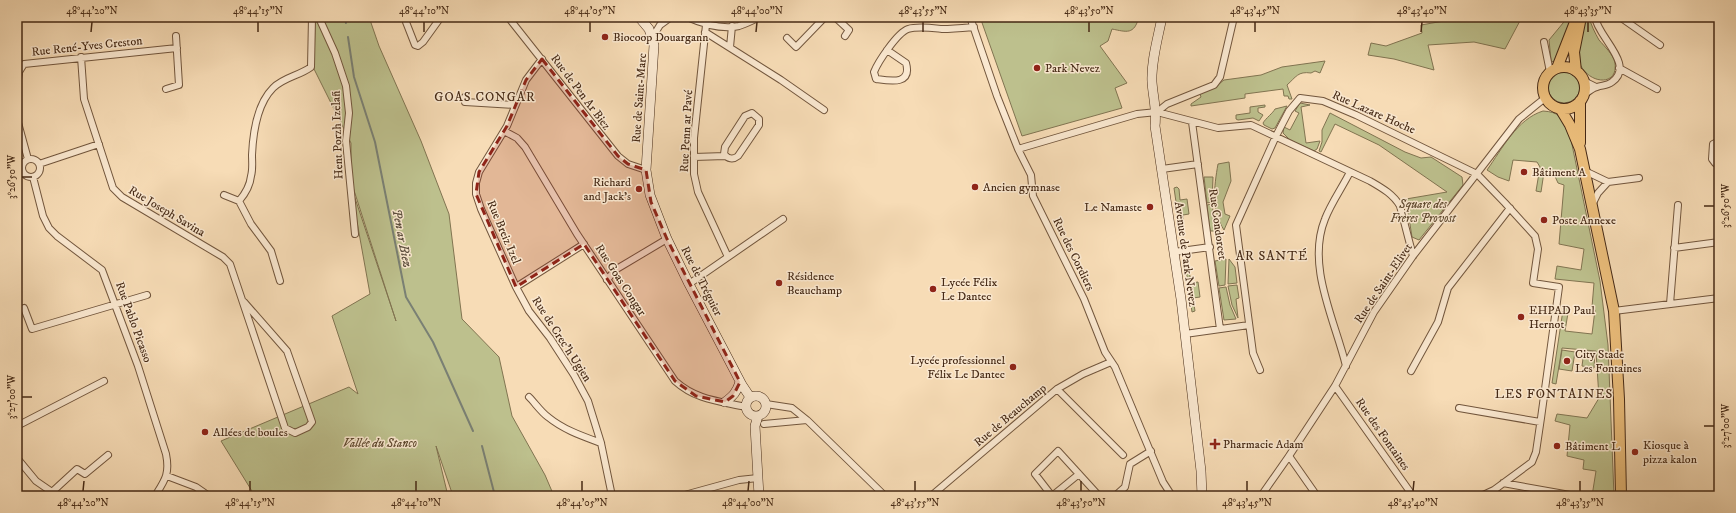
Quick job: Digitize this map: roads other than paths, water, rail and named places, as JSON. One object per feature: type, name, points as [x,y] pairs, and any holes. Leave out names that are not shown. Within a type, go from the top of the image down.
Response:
[{"type":"main road","points":[[639,17],[650,34]]},
{"type":"main road","name":"Rue de Saint-Marc","points":[[646,170],[654,56],[648,17]]},
{"type":"main road","name":"Avenue de Park Nevez","points":[[1162,17],[1153,66],[1152,82],[1156,112],[1155,126],[1185,334],[1201,470],[1202,496]]},
{"type":"main road","points":[[1577,17],[1554,70],[1543,84],[1545,98],[1554,108],[1561,110],[1568,109],[1582,98]]},
{"type":"main road","points":[[1576,71],[1574,52],[1581,17]]},
{"type":"main road","points":[[1554,70],[1570,68],[1576,71],[1584,81],[1580,149]]},
{"type":"main road","points":[[1561,110],[1570,124],[1580,149],[1614,311],[1619,399],[1620,496]]},
{"type":"main road","name":"Rue de Tréguier","points":[[646,170],[651,202],[667,239],[688,284],[740,382],[750,397]]},
{"type":"main road","points":[[725,402],[738,390],[740,382]]},
{"type":"main road","points":[[758,416],[750,414],[746,407],[746,402],[750,397],[755,395],[761,397],[766,404],[764,412],[758,416],[755,426],[759,496]]},
{"type":"street","points":[[239,201],[245,194],[252,176],[254,131],[262,105],[273,88],[285,79],[304,72],[311,67],[312,17]]},
{"type":"street","name":"Hent Porzh Izelañ","points":[[317,17],[320,20],[334,53],[346,86],[349,114],[346,141],[355,234]]},
{"type":"street","points":[[408,17],[406,22],[416,45],[418,46],[423,42],[441,17]]},
{"type":"street","points":[[419,17],[435,17]]},
{"type":"street","name":"Rue de Pen Ar Biez","points":[[508,17],[607,144],[628,164],[646,170]]},
{"type":"street","points":[[650,34],[660,24],[671,17]]},
{"type":"street","points":[[687,17],[706,24],[732,26],[739,26],[760,17]]},
{"type":"street","points":[[788,38],[796,47],[825,17]]},
{"type":"street","points":[[834,17],[849,30],[845,36]]},
{"type":"street","name":"Rue des Cordiers","points":[[970,17],[997,96],[1018,149],[1031,175],[1033,196],[1084,299],[1105,352],[1115,367],[1163,482],[1172,496]]},
{"type":"street","points":[[1156,112],[1167,104],[1214,85],[1220,77],[1234,17]]},
{"type":"street","points":[[1582,98],[1596,87],[1612,82],[1617,76],[1619,68],[1618,59],[1597,27],[1595,17]]},
{"type":"street","points":[[1620,17],[1660,44]]},
{"type":"street","name":"Rue Penn ar Pavé","points":[[706,24],[694,157],[694,174],[698,192],[728,257]]},
{"type":"street","points":[[730,47],[732,26]]},
{"type":"street","points":[[888,50],[906,63],[908,70],[905,77],[899,80],[876,79],[874,72],[876,65],[888,50],[903,33],[908,29],[974,28]]},
{"type":"street","points":[[705,32],[824,110]]},
{"type":"street","points":[[166,89],[179,85],[176,36]]},
{"type":"street","points":[[1544,42],[1554,70]]},
{"type":"street","name":"Rue René-Yves Creston","points":[[17,86],[18,72],[24,64],[177,48]]},
{"type":"street","name":"Rue Joseph Savina","points":[[81,58],[84,99],[108,176],[117,193],[223,257],[230,264],[285,428],[295,433],[308,427],[312,422],[287,352],[244,302]]},
{"type":"street","name":"Rue Breiz Izel","points":[[516,287],[481,210],[476,194],[476,183],[479,172],[504,131],[526,80],[542,59]]},
{"type":"street","points":[[1619,68],[1657,89]]},
{"type":"street","points":[[1584,81],[1596,87]]},
{"type":"street","points":[[465,97],[465,102],[515,106]]},
{"type":"street","name":"Rue Lazare Hoche","points":[[1276,136],[1289,111],[1300,98],[1322,102],[1356,115],[1476,174]]},
{"type":"street","name":"Rue de Saint-Elivet","points":[[1261,496],[1335,386],[1374,312],[1413,256],[1520,119],[1545,98]]},
{"type":"street","points":[[1018,149],[1137,114],[1156,112],[1218,128],[1251,125],[1386,190],[1400,206],[1413,256]]},
{"type":"street","points":[[694,157],[726,156],[731,159],[738,156],[759,125],[760,121],[758,117],[752,114],[745,116],[724,147],[726,156]]},
{"type":"street","points":[[17,119],[28,159]]},
{"type":"street","name":"Rue Condorcet","points":[[1192,122],[1220,329]]},
{"type":"street","name":"Rue Goas Congar","points":[[504,131],[517,138],[525,147],[607,280],[675,381],[696,396],[746,407]]},
{"type":"street","points":[[1260,370],[1253,353],[1236,225],[1276,136]]},
{"type":"street","points":[[1719,141],[1713,144],[1712,159],[1713,162],[1719,164]]},
{"type":"street","points":[[39,164],[99,144]]},
{"type":"street","points":[[28,159],[34,159],[39,164],[38,174],[33,177],[26,177],[19,172],[21,165],[28,159]]},
{"type":"street","points":[[1162,169],[1198,164]]},
{"type":"street","points":[[1585,171],[1608,182],[1639,178]]},
{"type":"street","points":[[1346,366],[1322,284],[1318,253],[1325,219],[1350,172]]},
{"type":"street","points":[[1476,174],[1535,236],[1538,249],[1533,283],[1559,287],[1536,452],[1532,462],[1503,483],[1481,496]]},
{"type":"street","name":"Rue Pablo Picasso","points":[[33,177],[43,216],[49,228],[57,236],[102,270],[150,399],[169,466],[167,476]]},
{"type":"street","points":[[1593,209],[1598,193],[1608,182]]},
{"type":"street","points":[[224,195],[239,201],[255,230],[269,246],[280,281]]},
{"type":"street","points":[[1670,304],[1678,205]]},
{"type":"street","points":[[1411,371],[1438,322],[1448,288],[1510,208]]},
{"type":"street","points":[[688,284],[783,219]]},
{"type":"street","points":[[607,280],[615,270],[667,239]]},
{"type":"street","points":[[1674,248],[1719,242]]},
{"type":"street","points":[[516,287],[584,244]]},
{"type":"street","points":[[1174,252],[1210,247]]},
{"type":"street","name":"Rue de Crec'h Ugien","points":[[516,287],[529,311],[550,338],[574,375],[588,401],[602,443],[612,496]]},
{"type":"street","points":[[24,308],[32,329],[115,305],[136,297],[147,295]]},
{"type":"street","points":[[1614,311],[1719,298]]},
{"type":"street","points":[[1185,334],[1249,325]]},
{"type":"street","name":"Rue de Beauchamp","points":[[931,496],[1057,389],[1083,374],[1111,362]]},
{"type":"street","points":[[17,426],[104,381]]},
{"type":"street","name":"Rue des Fontaines","points":[[1335,386],[1413,496]]},
{"type":"street","points":[[1057,389],[1123,456]]},
{"type":"street","points":[[528,397],[547,417],[563,427],[576,434],[602,443]]},
{"type":"street","points":[[766,404],[792,408],[807,420]]},
{"type":"street","points":[[1459,408],[1540,422]]},
{"type":"street","points":[[764,424],[807,420],[885,496]]},
{"type":"street","points":[[1078,474],[1052,496],[1035,474],[1058,451],[1099,496]]},
{"type":"street","points":[[1116,496],[1127,481],[1130,464],[1150,451]]},
{"type":"street","points":[[17,458],[36,481],[53,494],[77,469],[85,474],[108,455]]},
{"type":"street","points":[[1289,456],[1317,496]]},
{"type":"street","points":[[155,496],[167,476],[196,487],[208,496]]},
{"type":"street","points":[[681,496],[739,480],[758,478]]},
{"type":"street","points":[[1503,483],[1570,495]]},
{"type":"waterway","name":"Pen ar Biez","points":[[345,17],[346,23]]},
{"type":"waterway","name":"Pen ar Biez","points":[[348,37],[354,77],[375,142],[406,297],[433,342],[473,431]]},
{"type":"waterway","name":"Pen ar Biez","points":[[482,446],[495,496]]},
{"type":"place","name":"Biocoop Douargann","points":[[605,37]]},
{"type":"place","name":"Park Nevez","points":[[1037,68]]},
{"type":"place","name":"Bâtiment A","points":[[1524,172]]},
{"type":"place","name":"Ancien gymnase","points":[[975,187]]},
{"type":"place","name":"Richard and Jack's","points":[[639,189]]},
{"type":"place","name":"Le Namaste","points":[[1150,207]]},
{"type":"place","name":"Poste Annexe","points":[[1544,220]]},
{"type":"place","name":"Résidence Beauchamp","points":[[779,283]]},
{"type":"place","name":"Lycée Félix Le Dantec","points":[[933,289]]},
{"type":"place","name":"EHPAD Paul Hernot","points":[[1521,317]]},
{"type":"place","name":"City Stade Les Fontaines","points":[[1567,361]]},
{"type":"place","name":"Lycée professionnel Félix Le Dantec","points":[[1013,367]]},
{"type":"place","name":"Allées de boules","points":[[205,432]]},
{"type":"place","name":"Pharmacie Adam","points":[[1215,444]]},
{"type":"place","name":"Bâtiment L","points":[[1557,446]]},
{"type":"place","name":"Kiosque à pizza kalon","points":[[1635,452]]},
{"type":"district","name":"GOAS CONGAR","points":[[485,96]]},
{"type":"district","name":"AR SANTÉ","points":[[1272,255]]},
{"type":"district","name":"LES FONTAINES","points":[[1554,393]]},
{"type":"park label","name":"Square des Frères Provost","points":[[1423,211]]},
{"type":"park label","name":"Vallée du Stanco","points":[[380,443]]}]
